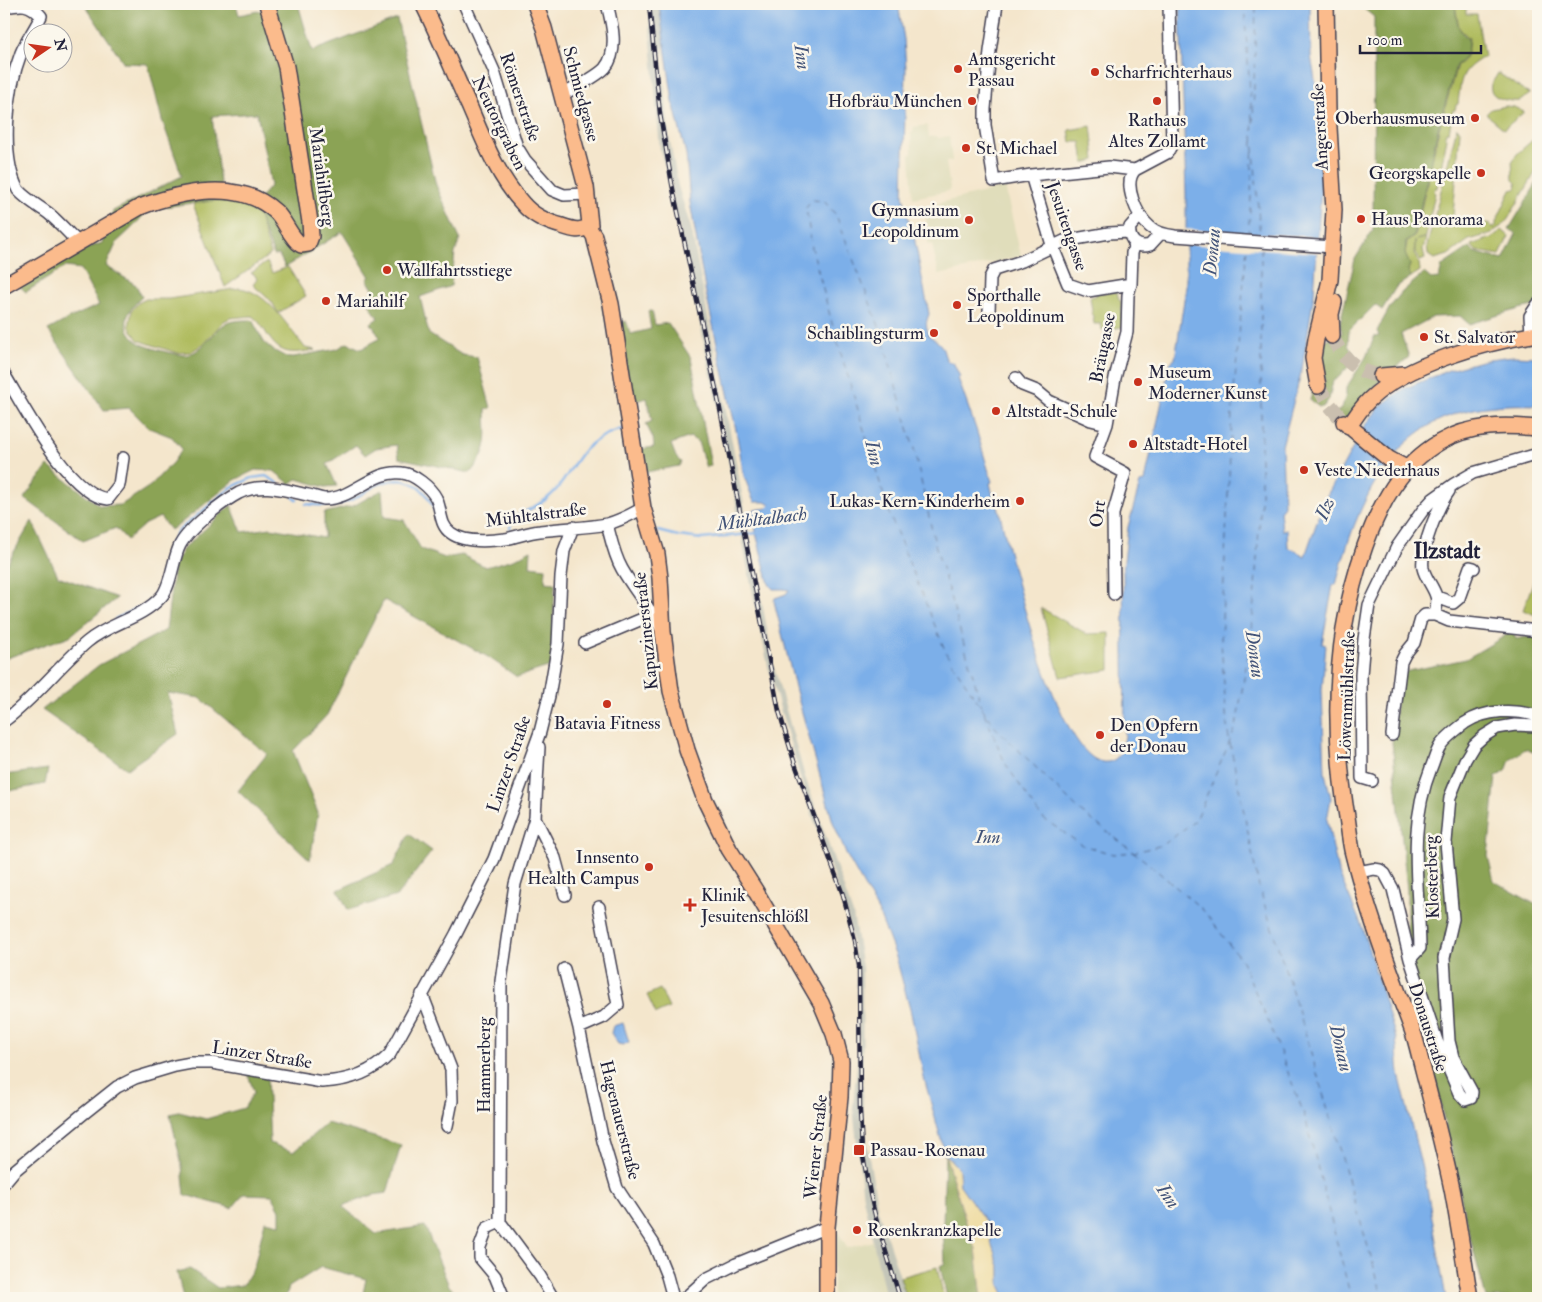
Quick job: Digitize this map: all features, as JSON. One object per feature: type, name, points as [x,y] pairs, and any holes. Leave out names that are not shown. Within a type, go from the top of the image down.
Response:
[{"type":"main road","name":"Mariahilfberg","points":[[78,242],[140,207],[160,200],[219,191],[243,194],[261,201],[275,211],[286,224],[297,243],[301,245],[308,244],[311,229],[291,92],[286,67],[267,4]]},
{"type":"main road","name":"Neutorgraben","points":[[423,4],[487,149],[504,180],[523,205],[547,222],[580,228]]},
{"type":"main road","name":"Schmiedgasse","points":[[535,4],[544,28],[587,194],[590,225],[580,228]]},
{"type":"main road","name":"Angerstraße","points":[[1318,386],[1313,358],[1330,280],[1334,210],[1328,112],[1326,4]]},
{"type":"main road","name":"Angerstraße","points":[[1332,336],[1331,314],[1339,282],[1331,247],[1343,204],[1336,112],[1336,4]]},
{"type":"main road","name":"Kapuzinerstraße","points":[[580,228],[594,236],[611,304],[643,508],[657,554],[663,632],[670,683],[675,710],[687,750],[706,800],[729,849],[821,1004]]},
{"type":"main road","points":[[4,286],[78,242]]},
{"type":"main road","points":[[1406,468],[1389,459],[1349,426],[1359,410],[1370,398],[1406,374],[1456,354],[1534,335]]},
{"type":"main road","points":[[1380,376],[1406,374]]},
{"type":"main road","name":"Donaustraße","points":[[1470,1298],[1452,1188],[1416,1043],[1381,946],[1352,849],[1340,770],[1337,715],[1338,682],[1348,602],[1360,560],[1375,518],[1406,468],[1439,443],[1470,430],[1495,426],[1538,428]]},
{"type":"main road","name":"Wiener Straße","points":[[821,1004],[834,1034],[841,1061],[840,1097],[827,1227],[827,1298]]},
{"type":"street","points":[[4,8],[21,4],[33,7],[41,16],[21,53],[8,96],[4,123],[4,152],[9,172],[17,188],[30,202],[48,214],[78,242]]},
{"type":"street","name":"Römerstraße","points":[[464,4],[494,70],[517,147],[535,172],[552,190],[564,195],[587,194]]},
{"type":"street","points":[[562,95],[604,69],[611,58],[613,42],[612,23],[607,4]]},
{"type":"street","points":[[997,4],[984,109],[994,182],[1031,175],[1109,166],[1135,170]]},
{"type":"street","points":[[1168,4],[1172,144],[1167,153],[1135,170],[1130,179],[1136,209],[1140,216],[1150,226],[1166,234],[1331,247]]},
{"type":"street","name":"Jesuitengasse","points":[[1031,175],[1052,245],[1068,284],[1088,291],[1132,284]]},
{"type":"street","points":[[1140,216],[1130,226],[1129,232],[1134,244],[1150,245],[1166,234]]},
{"type":"street","points":[[989,312],[990,278],[994,270],[1064,241],[1109,233],[1129,232]]},
{"type":"street","name":"Bräugasse","points":[[1095,458],[1107,424],[1114,378],[1127,332],[1128,295],[1132,284],[1132,253],[1134,244]]},
{"type":"street","points":[[1534,335],[1530,316],[1538,304]]},
{"type":"street","points":[[4,374],[60,464],[80,486],[100,499],[108,499],[119,485],[124,458]]},
{"type":"street","points":[[1016,378],[1022,385],[1037,391],[1049,401],[1091,420],[1107,424]]},
{"type":"street","name":"Löwenmühlstraße","points":[[1372,781],[1362,778],[1361,676],[1364,639],[1369,605],[1396,547],[1433,499],[1454,484],[1473,473],[1538,454]]},
{"type":"street","name":"Ort","points":[[1095,458],[1125,473],[1113,514],[1114,594]]},
{"type":"street","name":"Mühltalstraße","points":[[4,721],[26,703],[89,640],[145,612],[163,596],[180,544],[219,505],[239,493],[257,487],[271,487],[324,499],[346,493],[378,477],[391,473],[403,473],[417,479],[428,487],[436,498],[446,529],[452,534],[472,540],[505,539],[534,531],[607,524],[643,508]]},
{"type":"street","points":[[1435,615],[1437,597],[1426,577],[1423,567],[1423,556],[1440,506],[1454,484]]},
{"type":"street","points":[[607,524],[613,548],[622,568],[654,614],[663,632]]},
{"type":"street","name":"Linzer Straße","points":[[4,1183],[14,1171],[117,1087],[135,1078],[191,1063],[212,1063],[322,1082],[335,1082],[381,1064],[390,1054],[456,934],[494,859],[540,732],[549,696],[558,644],[564,551],[573,527]]},
{"type":"street","points":[[1437,597],[1453,603],[1459,598],[1470,567],[1474,568]]},
{"type":"street","points":[[585,643],[654,614]]},
{"type":"street","points":[[1392,735],[1401,662],[1414,642],[1421,619],[1426,616],[1435,615],[1449,621],[1538,631]]},
{"type":"street","name":"Klosterberg","points":[[1410,959],[1420,948],[1416,881],[1417,826],[1424,785],[1440,746],[1458,728],[1472,719],[1484,715],[1516,711],[1538,716]]},
{"type":"street","name":"Klosterberg","points":[[1358,872],[1374,869],[1385,874],[1393,889],[1410,959],[1442,1056],[1459,1093],[1465,1100],[1468,1100],[1471,1098],[1472,1092],[1450,1050],[1448,1034],[1444,958],[1453,920],[1446,842],[1450,797],[1465,760],[1474,745],[1484,736],[1497,728],[1514,725],[1538,726]]},
{"type":"street","name":"Hammerberg","points":[[500,1222],[501,982],[515,884],[535,818],[540,732]]},
{"type":"street","name":"Hammerberg","points":[[535,818],[555,858],[565,895]]},
{"type":"street","points":[[579,1028],[604,1017],[618,1005],[599,908]]},
{"type":"street","name":"Hagenauerstraße","points":[[564,969],[579,1028],[603,1140],[617,1188],[654,1244],[667,1276],[673,1298]]},
{"type":"street","points":[[422,994],[451,1069],[452,1101],[447,1126]]},
{"type":"street","points":[[504,1298],[495,1276],[480,1258],[480,1247],[487,1228],[500,1222],[540,1276],[553,1298]]},
{"type":"street","points":[[685,1298],[706,1279],[736,1264],[827,1227]]},
{"type":"shaded area","points":[[648,4],[659,4],[664,43],[662,57],[669,135],[678,186],[691,228],[774,667],[805,777],[853,914],[862,968],[863,1108],[869,1157],[878,1210],[907,1298],[886,1298],[863,1198],[853,1108],[859,1041],[855,958],[846,914],[806,797],[769,671],[720,417],[670,186],[660,150]]},
{"type":"shaded area","points":[[927,125],[929,137],[949,136],[952,161],[946,162],[950,188],[949,191],[913,198],[910,155],[912,153],[911,133],[914,127]]},
{"type":"shaded area","name":"Gymnasium Leopoldinum","points":[[1005,187],[1021,256],[939,275],[932,244],[929,245],[927,238],[930,236],[923,207]]},
{"type":"shaded area","points":[[833,1223],[847,1248],[873,1241],[886,1298],[833,1298]]},
{"type":"green space","points":[[84,4],[236,4],[239,15],[268,9],[268,4],[298,4],[312,51],[397,19],[436,185],[460,239],[455,253],[451,286],[420,297],[429,334],[462,355],[477,357],[491,408],[486,410],[487,437],[484,451],[470,473],[399,458],[397,445],[376,448],[365,455],[356,445],[327,464],[337,486],[325,487],[297,479],[290,484],[274,471],[255,470],[235,480],[176,527],[170,530],[160,517],[145,524],[127,540],[116,528],[83,541],[24,498],[48,466],[100,506],[121,505],[150,486],[173,462],[182,449],[172,437],[149,428],[129,408],[104,410],[48,330],[99,305],[80,269],[65,267],[26,292],[17,284],[75,252],[102,243],[113,211],[182,176],[162,120],[148,64],[124,63]],"holes":[[[257,113],[271,185],[256,203],[261,223],[274,255],[279,255],[285,267],[342,232],[370,277],[367,279],[374,291],[365,297],[378,318],[371,323],[380,338],[361,349],[347,343],[337,349],[288,358],[273,350],[264,342],[252,320],[249,320],[225,324],[197,350],[186,355],[162,351],[136,341],[127,326],[127,317],[142,297],[136,285],[106,266],[117,242],[149,209],[222,199],[212,116]]]},
{"type":"green space","points":[[1358,4],[1458,4],[1455,5],[1458,23],[1461,31],[1468,38],[1468,46],[1465,57],[1456,65],[1438,129],[1414,236],[1406,242],[1405,254],[1410,265],[1408,270],[1411,277],[1396,287],[1382,310],[1375,305],[1349,331],[1348,344],[1356,358],[1333,381],[1329,399],[1323,407],[1319,407],[1310,400],[1314,387],[1325,382],[1321,360],[1322,342],[1342,333],[1340,323],[1355,259],[1373,230],[1374,17]]},
{"type":"green space","points":[[1476,4],[1477,8],[1466,8],[1466,14],[1477,14],[1484,57],[1466,71],[1461,81],[1458,104],[1455,110],[1453,110],[1449,132],[1446,132],[1445,137],[1447,138],[1437,188],[1435,188],[1434,192],[1426,237],[1416,240],[1426,238],[1423,249],[1425,259],[1420,261],[1415,253],[1415,241],[1414,254],[1419,263],[1420,271],[1411,277],[1408,270],[1410,265],[1405,254],[1407,242],[1415,236],[1439,129],[1457,65],[1461,63],[1468,50],[1469,38],[1459,28],[1455,5]]},
{"type":"green space","points":[[1498,73],[1530,94],[1520,101],[1501,99],[1496,96],[1491,89],[1491,84]]},
{"type":"green space","points":[[1506,106],[1514,107],[1524,112],[1504,129],[1486,114],[1491,109]]},
{"type":"green space","points":[[1091,126],[1095,160],[1084,163],[1081,142],[1071,142],[1069,130]]},
{"type":"green space","points":[[1457,127],[1460,131],[1457,165],[1452,167],[1453,170],[1457,170],[1453,215],[1449,218],[1450,221],[1456,219],[1489,224],[1492,228],[1496,226],[1496,222],[1511,190],[1517,187],[1513,180],[1512,160],[1538,135],[1538,168],[1503,225],[1490,234],[1469,240],[1448,255],[1434,259],[1428,255],[1427,246]]},
{"type":"green space","points":[[1538,181],[1538,305],[1469,324],[1460,316],[1433,317],[1401,334],[1409,357],[1379,382],[1339,426],[1331,425],[1332,414],[1340,410],[1346,396],[1346,388],[1366,357],[1374,337],[1379,336],[1377,331],[1390,307],[1402,292],[1424,273],[1431,279],[1439,278],[1442,266],[1470,247],[1474,252],[1503,260],[1516,234],[1509,229]]},
{"type":"green space","points":[[223,199],[224,201],[238,201],[255,205],[271,254],[225,287],[193,204]]},
{"type":"green space","points":[[1502,230],[1509,236],[1500,255],[1476,251],[1471,245],[1491,238]]},
{"type":"green space","points":[[267,262],[272,273],[288,267],[306,296],[278,313],[272,302],[253,285],[257,279],[251,273]]},
{"type":"green space","points":[[240,288],[260,296],[283,319],[305,348],[316,350],[292,352],[281,349],[270,339],[252,316],[230,318],[224,321],[204,343],[191,352],[177,353],[138,340],[129,326],[132,310],[138,303],[146,299],[169,299]]},
{"type":"green space","points":[[1117,292],[1121,301],[1123,327],[1102,330],[1101,324],[1094,324],[1090,297],[1095,296],[1097,293]]},
{"type":"green space","points":[[648,311],[652,311],[655,325],[668,323],[691,358],[711,465],[706,468],[698,442],[690,437],[671,444],[676,457],[681,462],[679,466],[646,472],[641,449],[654,447],[653,438],[646,424],[652,421],[647,398],[632,402],[618,324],[626,321],[631,334],[651,329]]},
{"type":"green space","points":[[382,490],[384,517],[404,520],[421,549],[445,558],[462,555],[486,567],[514,559],[531,550],[530,566],[546,568],[545,582],[555,583],[551,666],[517,677],[488,657],[384,600],[327,715],[293,751],[318,813],[310,860],[238,791],[267,754],[200,698],[168,693],[178,734],[127,769],[42,710],[99,665],[166,630],[174,565],[183,549],[231,505],[242,532],[271,528],[324,538],[324,513],[353,506]]},
{"type":"green space","points":[[32,521],[58,576],[117,598],[70,636],[4,659],[4,569]]},
{"type":"green space","points":[[1538,569],[1538,616],[1523,610]]},
{"type":"green space","points":[[1041,608],[1087,634],[1110,633],[1110,670],[1060,677]]},
{"type":"green space","points":[[1513,631],[1516,639],[1538,635],[1538,754],[1525,749],[1510,760],[1506,771],[1496,777],[1488,856],[1494,881],[1538,906],[1535,974],[1538,992],[1538,1298],[1486,1298],[1468,1230],[1407,949],[1407,890],[1392,742],[1399,673],[1466,659]]},
{"type":"green space","points":[[48,769],[45,784],[4,792],[4,775]]},
{"type":"green space","points":[[409,834],[432,851],[397,896],[348,910],[338,890],[393,865]]},
{"type":"green space","points":[[660,989],[669,1008],[656,1014],[647,995]]},
{"type":"green space","points":[[247,1072],[267,1075],[270,1143],[293,1152],[327,1123],[401,1145],[387,1193],[373,1195],[342,1206],[376,1234],[425,1226],[449,1286],[462,1298],[362,1298],[366,1279],[321,1267],[289,1287],[285,1298],[183,1298],[177,1272],[190,1269],[218,1288],[243,1285],[254,1267],[265,1221],[280,1224],[280,1210],[272,1195],[244,1194],[232,1208],[185,1195],[182,1166],[170,1114],[179,1112],[206,1119],[244,1108],[254,1092]]},
{"type":"green space","points":[[945,1154],[971,1238],[976,1248],[982,1298],[947,1298],[940,1266],[945,1263],[943,1225]]},
{"type":"green space","points":[[937,1267],[944,1298],[907,1298],[900,1277]]},
{"type":"sand","points":[[945,1154],[959,1169],[960,1185],[990,1228],[991,1242],[1000,1269],[1000,1285],[1006,1298],[982,1298],[976,1248],[971,1238]]},
{"type":"water","points":[[659,4],[898,4],[904,39],[906,68],[903,195],[911,231],[913,231],[929,314],[926,323],[927,329],[929,336],[942,347],[950,363],[953,362],[960,377],[958,378],[992,482],[990,483],[994,501],[997,501],[1011,560],[1037,650],[1053,694],[1071,730],[1089,755],[1108,762],[1116,759],[1121,752],[1125,736],[1123,570],[1128,527],[1140,483],[1145,481],[1170,363],[1175,359],[1186,287],[1186,194],[1180,5],[1310,4],[1311,56],[1317,92],[1322,172],[1314,294],[1302,369],[1282,446],[1284,506],[1280,511],[1282,530],[1287,530],[1288,547],[1305,556],[1325,499],[1365,426],[1380,406],[1404,389],[1449,370],[1489,359],[1513,356],[1538,357],[1538,405],[1478,408],[1458,413],[1432,424],[1410,439],[1391,459],[1376,481],[1352,532],[1336,585],[1333,585],[1322,644],[1326,645],[1322,690],[1325,773],[1331,798],[1327,820],[1338,871],[1361,924],[1396,1038],[1399,1074],[1427,1189],[1446,1298],[1006,1298],[1000,1285],[1000,1269],[991,1242],[990,1228],[960,1185],[959,1169],[945,1154],[924,1078],[911,1013],[896,957],[878,911],[846,854],[833,822],[796,691],[774,601],[775,598],[786,594],[789,590],[773,589],[769,584],[756,533],[754,510],[767,508],[770,505],[765,502],[754,502],[744,476],[736,430],[705,289],[690,202],[686,154],[673,102]]},
{"type":"water","points":[[623,1023],[629,1042],[623,1045],[618,1044],[611,1033],[613,1026]]},
{"type":"pier","points":[[1183,229],[1319,237],[1318,253],[1184,244]]},
{"type":"waterway","points":[[510,528],[515,517],[543,502],[555,491],[586,449],[598,439],[626,428]]},
{"type":"waterway","name":"Mühltalbach","points":[[169,559],[171,543],[177,532],[232,487],[252,478],[266,476],[278,483]]},
{"type":"waterway","name":"Mühltalbach","points":[[306,504],[340,503],[351,500],[385,482],[404,480],[419,487],[431,502],[435,512]]},
{"type":"waterway","name":"Mühltalbach","points":[[293,497],[297,500]]},
{"type":"waterway","name":"Mühltalbach","points":[[439,527],[444,535],[452,540],[461,544],[471,545]]},
{"type":"waterway","name":"Mühltalbach","points":[[658,531],[702,539],[758,533]]},
{"type":"waterway","name":"Mühltalbach","points":[[115,619],[137,608]]},
{"type":"ferry route","points":[[1244,4],[1260,237]]},
{"type":"ferry route","points":[[1253,123],[1256,4]]},
{"type":"ferry route","points":[[1248,235],[1253,139]]},
{"type":"ferry route","points":[[1261,248],[1261,501],[1252,630],[1236,727],[1196,820],[1163,845],[1134,852],[1113,854],[1082,845],[1041,817],[1005,763],[983,710],[935,544],[914,449],[879,326],[836,215],[824,201],[812,200],[806,208],[812,248],[833,327],[890,516],[947,655],[994,726],[1080,811],[1144,860],[1203,910],[1242,961],[1273,1033],[1305,1117],[1351,1298]]},
{"type":"ferry route","points":[[1229,739],[1221,641],[1232,413],[1247,247]]},
{"type":"ferry route","points":[[1230,743],[1259,887],[1304,1029],[1383,1298]]},
{"type":"tunnel","points":[[1332,336],[1345,358],[1357,368],[1381,376]]},
{"type":"tunnel","points":[[1318,386],[1328,403],[1344,422]]},
{"type":"railway","points":[[649,4],[660,114],[672,184],[717,394],[779,711],[794,761],[843,895],[855,941],[859,966],[862,1150],[876,1219],[900,1298]]},
{"type":"place","name":"Amtsgericht Passau","points":[[958,69]]},
{"type":"place","name":"Scharfrichterhaus","points":[[1095,72]]},
{"type":"place","name":"Hofbräu München","points":[[972,101]]},
{"type":"place","name":"Rathaus Altes Zollamt","points":[[1157,101]]},
{"type":"place","name":"Oberhausmuseum","points":[[1475,118]]},
{"type":"place","name":"St. Michael","points":[[966,148]]},
{"type":"place","name":"Georgskapelle","points":[[1481,173]]},
{"type":"place","name":"Haus Panorama","points":[[1361,219]]},
{"type":"place","name":"Gymnasium Leopoldinum","points":[[969,220]]},
{"type":"place","name":"Wallfahrtsstiege","points":[[387,270]]},
{"type":"place","name":"Mariahilf","points":[[326,301]]},
{"type":"place","name":"Sporthalle Leopoldinum","points":[[957,305]]},
{"type":"place","name":"Schaiblingsturm","points":[[934,333]]},
{"type":"place","name":"St. Salvator","points":[[1424,337]]},
{"type":"place","name":"Museum Moderner Kunst","points":[[1138,382]]},
{"type":"place","name":"Altstadt-Schule","points":[[996,411]]},
{"type":"place","name":"Altstadt-Hotel","points":[[1133,444]]},
{"type":"place","name":"Veste Niederhaus","points":[[1304,470]]},
{"type":"place","name":"Lukas-Kern-Kinderheim","points":[[1020,501]]},
{"type":"place","name":"Batavia Fitness","points":[[607,704]]},
{"type":"place","name":"Den Opfern der Donau","points":[[1100,735]]},
{"type":"place","name":"Innsento Health Campus","points":[[649,867]]},
{"type":"place","name":"Klinik Jesuitenschlößl","points":[[690,905]]},
{"type":"place","name":"Passau-Rosenau","points":[[859,1150]]},
{"type":"place","name":"Rosenkranzkapelle","points":[[857,1230]]},
{"type":"district","name":"Ilzstadt","points":[[1447,551]]},
{"type":"water label","name":"Inn","points":[[802,57]]},
{"type":"water label","name":"Donau","points":[[1212,252]]},
{"type":"water label","name":"Inn","points":[[874,453]]},
{"type":"water label","name":"Ilz","points":[[1325,509]]},
{"type":"water label","name":"Donau","points":[[1255,654]]},
{"type":"water label","name":"Inn","points":[[988,837]]},
{"type":"water label","name":"Donau","points":[[1341,1048]]},
{"type":"water label","name":"Inn","points":[[1168,1196]]}]
